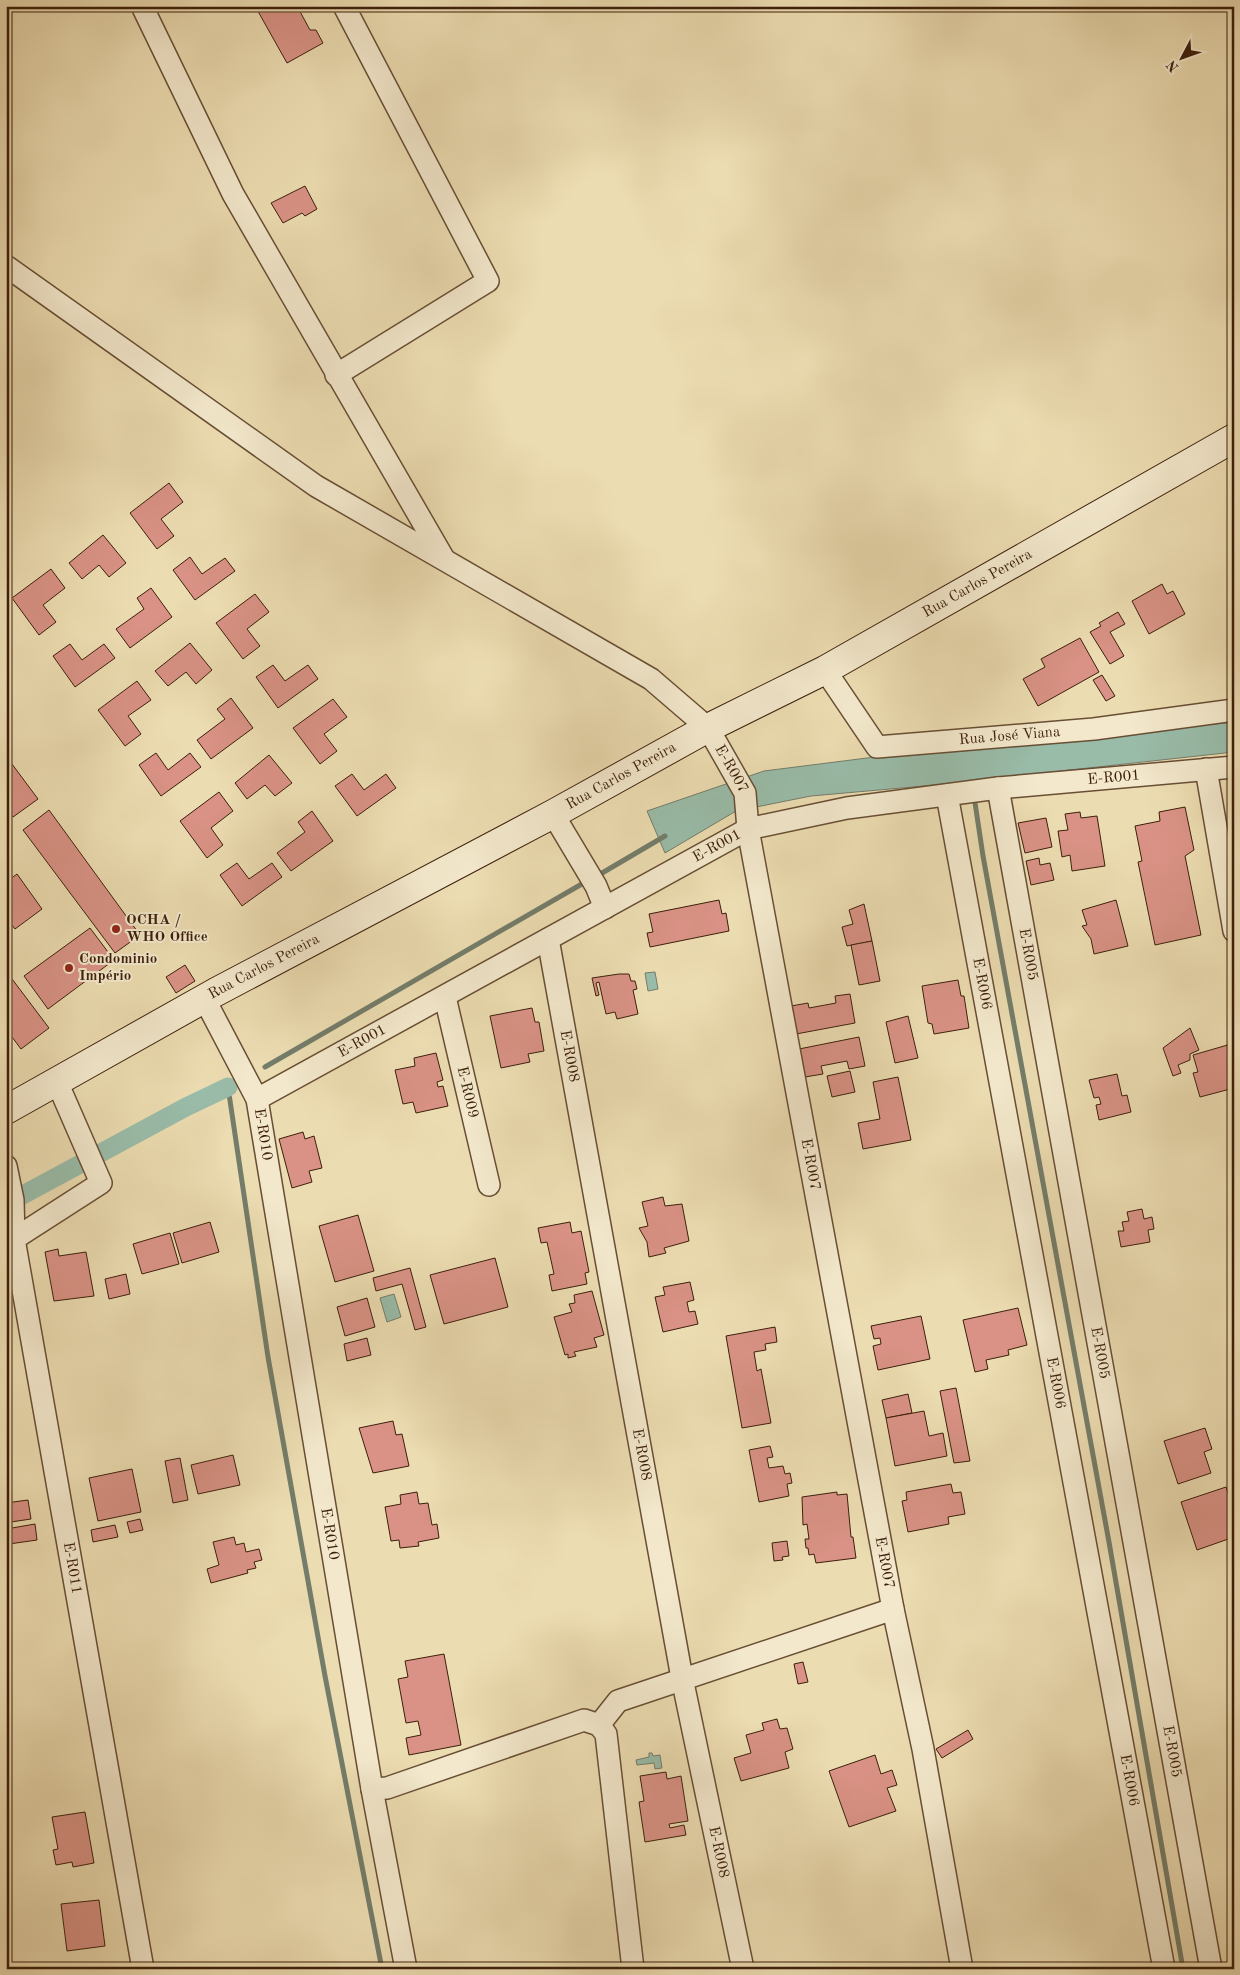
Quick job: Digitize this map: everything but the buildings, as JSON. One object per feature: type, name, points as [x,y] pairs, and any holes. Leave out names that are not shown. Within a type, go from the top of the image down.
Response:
[{"type":"street","points":[[142,6],[233,194],[336,375],[446,561]]},
{"type":"street","points":[[336,375],[488,281],[344,6]]},
{"type":"street","name":"E-R007","points":[[6,266],[316,486],[651,679],[708,728],[745,793],[748,829],[892,1609],[923,1748],[962,1969]]},
{"type":"street","name":"Rua Carlos Pereira","points":[[6,1110],[204,998],[553,814],[708,728],[825,670],[1234,438]]},
{"type":"street","name":"Rua José Viana","points":[[825,670],[877,747],[1094,729],[1234,710]]},
{"type":"street","name":"E-R001","points":[[257,1099],[445,998],[548,938],[748,829],[847,808],[998,788],[1234,767]]},
{"type":"street","points":[[1206,769],[1234,931]]},
{"type":"street","name":"E-R005","points":[[998,788],[1211,1969]]},
{"type":"street","name":"E-R006","points":[[947,795],[1164,1969]]},
{"type":"street","points":[[553,814],[591,877],[605,908]]},
{"type":"street","name":"E-R008","points":[[548,938],[682,1678],[743,1969]]},
{"type":"street","name":"E-R010","points":[[204,998],[257,1099],[372,1789],[406,1969]]},
{"type":"street","name":"E-R009","points":[[445,998],[489,1185]]},
{"type":"street","points":[[14,1239],[101,1183],[57,1082]]},
{"type":"street","name":"E-R011","points":[[6,1166],[13,1200],[14,1239],[144,1969]]},
{"type":"street","points":[[599,1725],[618,1701],[892,1609]]},
{"type":"street","points":[[372,1789],[392,1786],[584,1720],[599,1725],[606,1734],[633,1969]]},
{"type":"shaded area","points":[[1234,722],[1234,752],[924,786],[811,796],[736,811],[665,853],[647,811],[764,771],[875,757]]},
{"type":"shaded area","points":[[655,972],[658,989],[648,991],[645,973]]},
{"type":"shaded area","points":[[394,1294],[401,1317],[387,1322],[380,1298]]},
{"type":"shaded area","points":[[649,1753],[652,1753],[653,1756],[660,1755],[662,1768],[655,1769],[654,1763],[637,1765],[636,1760],[649,1757]]},
{"type":"waterway","points":[[6,161],[9,164]]},
{"type":"waterway","points":[[974,796],[983,856],[1109,1542],[1183,1969]]},
{"type":"waterway","points":[[597,876],[665,836]]},
{"type":"waterway","points":[[265,1067],[587,881]]},
{"type":"waterway","points":[[228,1087],[268,1357],[325,1676],[382,1969]]},
{"type":"waterway","points":[[6,1204],[186,1107],[228,1087]]},
{"type":"place","name":"OCHA / WHO Office","points":[[116,929]]},
{"type":"place","name":"Condominio Império","points":[[69,968]]}]
